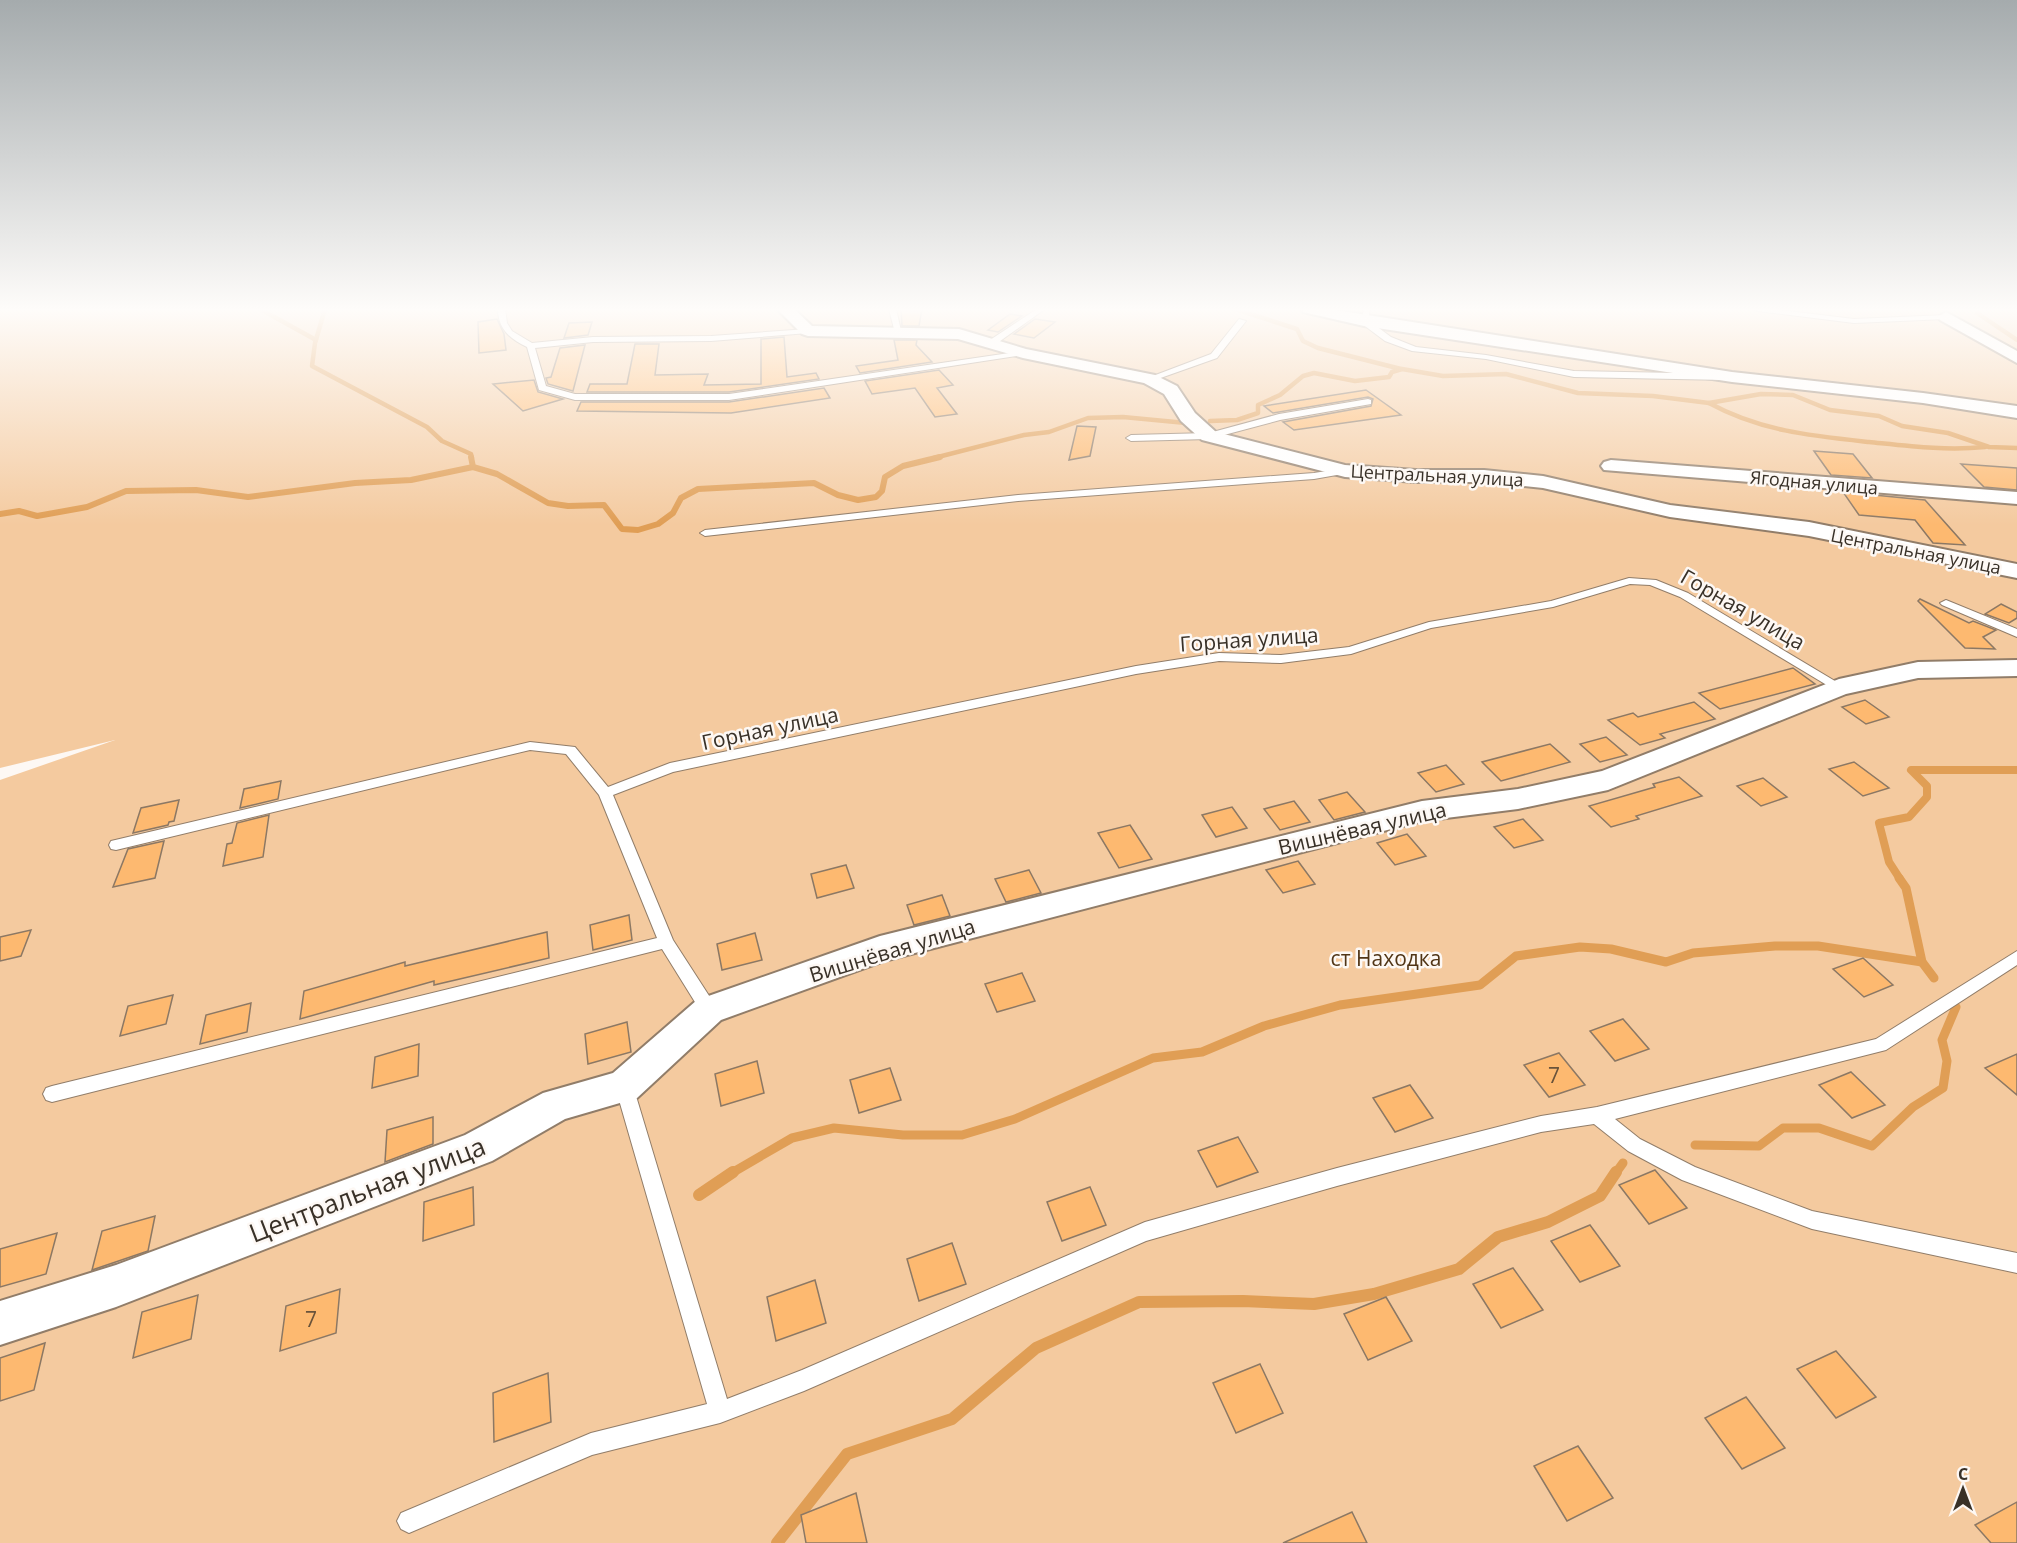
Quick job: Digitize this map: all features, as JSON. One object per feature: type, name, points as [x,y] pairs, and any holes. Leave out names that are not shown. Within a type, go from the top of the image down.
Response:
[{"type":"street","name":"Центральная улица","points":[[1152,381],[1169,386],[1189,417],[1204,428],[1209,436],[1345,471],[1416,476],[1484,476],[1543,482],[1670,511],[1809,529],[2017,571]]},
{"type":"street","points":[[1768,381],[1923,398],[2017,412]]},
{"type":"street","name":"Ягодная улица","points":[[1611,466],[2017,498]]},
{"type":"street","name":"Вишнёвая улица","points":[[709,1010],[880,949],[1422,811],[1518,799],[1608,780],[1839,687],[1918,670],[2017,668]]},
{"type":"street","name":"Центральная улица","points":[[0,1323],[138,1277],[478,1148],[556,1105],[624,1086],[709,1010]]},
{"type":"lane","points":[[540,381],[542,388],[574,397],[626,399],[729,398],[840,381]]},
{"type":"lane","points":[[1131,438],[1209,436],[1279,417],[1368,402]]},
{"type":"lane","points":[[705,532],[1018,498],[1314,476],[1345,471]]},
{"type":"lane","name":"Горная улица","points":[[604,793],[670,768],[1136,670],[1220,657],[1281,659],[1351,650],[1429,625],[1553,604],[1629,581],[1652,582],[1684,595],[1839,687]]},
{"type":"lane","points":[[1946,603],[2017,633]]},
{"type":"lane","points":[[116,845],[530,746],[570,750],[604,793],[666,942],[709,1010]]},
{"type":"lane","points":[[52,1094],[666,942]]},
{"type":"lane","points":[[409,1521],[591,1444],[720,1412],[804,1380],[1145,1232],[1336,1177],[1530,1127],[1598,1115],[1880,1045],[2017,957]]},
{"type":"lane","points":[[624,1086],[720,1412]]},
{"type":"lane","points":[[1598,1115],[1634,1145],[1689,1174],[1812,1220],[2017,1263]]},
{"type":"green space","name":"ст Находка","points":[[0,381],[2017,381],[2017,1543],[0,1543],[0,780],[115,740],[0,768]]},
{"type":"building","points":[[534,381],[538,392],[563,399],[523,411],[493,384]]},
{"type":"building","points":[[547,381],[576,381],[573,391],[548,384]]},
{"type":"building","points":[[628,381],[705,381],[704,385],[761,384],[761,381],[805,381],[729,392],[587,392],[590,384],[627,384]]},
{"type":"building","points":[[865,381],[949,381],[953,385],[937,388],[957,414],[935,417],[915,388],[872,394]]},
{"type":"building","points":[[824,388],[830,398],[731,413],[577,411],[581,402],[729,402]]},
{"type":"building","points":[[1366,390],[1401,415],[1294,430],[1283,422],[1371,406],[1373,399],[1368,397],[1273,413],[1264,406]]},
{"type":"building","points":[[1077,426],[1096,427],[1090,456],[1069,460]]},
{"type":"building","points":[[1814,451],[1853,454],[1872,478],[1831,475]]},
{"type":"building","points":[[1961,464],[2017,468],[2017,490],[1984,487]]},
{"type":"building","points":[[1843,492],[1925,500],[1965,545],[1933,543],[1915,520],[1859,515]]},
{"type":"building","points":[[1920,599],[1969,623],[1973,621],[1996,630],[1983,637],[1995,649],[1965,648],[1918,601]]},
{"type":"building","points":[[2001,604],[2017,612],[2017,618],[2009,623],[1985,614]]},
{"type":"building","points":[[1793,668],[1815,684],[1720,709],[1699,693]]},
{"type":"building","points":[[1865,700],[1889,717],[1866,724],[1842,707]]},
{"type":"building","points":[[1694,702],[1715,719],[1660,734],[1665,738],[1640,745],[1608,720],[1633,713],[1638,717]]},
{"type":"building","points":[[1606,737],[1627,755],[1600,762],[1580,744]]},
{"type":"building","points":[[1550,744],[1570,762],[1501,781],[1482,762]]},
{"type":"building","points":[[1854,762],[1889,788],[1863,796],[1829,769]]},
{"type":"building","points":[[1446,765],[1464,784],[1436,792],[1418,773]]},
{"type":"building","points":[[1679,777],[1702,796],[1636,816],[1639,819],[1611,827],[1589,806],[1655,787],[1653,784]]},
{"type":"building","points":[[1763,778],[1787,797],[1761,806],[1737,786]]},
{"type":"building","points":[[281,781],[278,799],[240,808],[244,789]]},
{"type":"building","points":[[1347,792],[1365,812],[1334,820],[1319,800]]},
{"type":"building","points":[[179,800],[174,821],[169,822],[168,825],[133,833],[141,808]]},
{"type":"building","points":[[1294,801],[1310,822],[1280,830],[1264,809]]},
{"type":"building","points":[[1232,807],[1247,828],[1216,837],[1202,815]]},
{"type":"building","points":[[269,815],[263,857],[223,866],[227,844],[232,843],[237,823]]},
{"type":"building","points":[[1523,819],[1543,840],[1514,848],[1494,827]]},
{"type":"building","points":[[1130,825],[1152,859],[1119,868],[1098,833]]},
{"type":"building","points":[[1407,834],[1426,856],[1395,865],[1377,843]]},
{"type":"building","points":[[164,841],[155,878],[113,887],[128,849]]},
{"type":"building","points":[[1298,861],[1315,884],[1283,893],[1266,870]]},
{"type":"building","points":[[846,865],[854,888],[817,898],[811,874]]},
{"type":"building","points":[[1029,870],[1041,893],[1006,902],[995,879]]},
{"type":"building","points":[[942,895],[950,916],[914,925],[907,905]]},
{"type":"building","points":[[629,915],[632,940],[593,950],[590,925]]},
{"type":"building","points":[[31,930],[21,956],[0,961],[0,937]]},
{"type":"building","points":[[547,932],[549,958],[434,985],[434,981],[300,1019],[304,991],[405,962],[405,966]]},
{"type":"building","points":[[755,933],[762,960],[722,970],[717,944]]},
{"type":"building","points":[[1863,958],[1893,985],[1864,997],[1833,969]]},
{"type":"building","points":[[1022,973],[1035,1001],[997,1012],[985,984]]},
{"type":"building","points":[[173,995],[166,1024],[120,1036],[128,1006]]},
{"type":"building","points":[[251,1003],[247,1032],[200,1044],[206,1015]]},
{"type":"building","points":[[1623,1019],[1649,1049],[1615,1061],[1590,1031]]},
{"type":"building","points":[[627,1022],[631,1052],[588,1064],[585,1034]]},
{"type":"building","points":[[419,1044],[418,1076],[372,1088],[375,1057]]},
{"type":"building","points":[[1559,1053],[1585,1085],[1549,1097],[1524,1065]]},
{"type":"building","points":[[2017,1054],[2017,1095],[1985,1068]]},
{"type":"building","points":[[757,1061],[764,1093],[721,1106],[715,1074]]},
{"type":"building","points":[[890,1068],[901,1100],[859,1113],[850,1080]]},
{"type":"building","points":[[1851,1072],[1885,1105],[1852,1118],[1819,1085]]},
{"type":"building","points":[[1410,1085],[1433,1118],[1395,1132],[1373,1098]]},
{"type":"building","points":[[433,1117],[433,1144],[385,1162],[387,1130]]},
{"type":"building","points":[[1238,1137],[1258,1172],[1217,1187],[1198,1151]]},
{"type":"building","points":[[1655,1170],[1687,1208],[1649,1224],[1619,1185]]},
{"type":"building","points":[[473,1187],[474,1225],[423,1241],[424,1202]]},
{"type":"building","points":[[1090,1187],[1106,1225],[1062,1241],[1047,1202]]},
{"type":"building","points":[[155,1216],[148,1251],[92,1270],[102,1231]]},
{"type":"building","points":[[1590,1225],[1620,1266],[1580,1282],[1551,1241]]},
{"type":"building","points":[[57,1233],[46,1274],[0,1287],[0,1249]]},
{"type":"building","points":[[952,1243],[966,1284],[919,1301],[907,1259]]},
{"type":"building","points":[[1513,1268],[1543,1310],[1501,1328],[1473,1284]]},
{"type":"building","points":[[815,1280],[826,1323],[776,1341],[767,1297]]},
{"type":"building","points":[[340,1289],[336,1333],[280,1351],[286,1306]]},
{"type":"building","points":[[198,1295],[191,1339],[133,1358],[142,1312]]},
{"type":"building","points":[[1386,1297],[1412,1341],[1368,1360],[1344,1314]]},
{"type":"building","points":[[45,1343],[34,1390],[0,1401],[0,1358]]},
{"type":"building","points":[[1836,1351],[1876,1397],[1836,1418],[1797,1369]]},
{"type":"building","points":[[1260,1364],[1283,1413],[1236,1433],[1213,1383]]},
{"type":"building","points":[[548,1373],[551,1422],[494,1442],[493,1393]]},
{"type":"building","points":[[1746,1397],[1785,1448],[1742,1469],[1705,1418]]},
{"type":"building","points":[[1578,1446],[1613,1498],[1567,1521],[1534,1466]]},
{"type":"building","points":[[856,1493],[867,1543],[806,1543],[801,1515]]},
{"type":"building","points":[[2017,1502],[2017,1543],[1991,1543],[1975,1525]]},
{"type":"building","points":[[1352,1512],[1367,1543],[1283,1543]]},
{"type":"waterway","points":[[340,381],[427,427],[442,441],[471,454],[472,458]]},
{"type":"waterway","points":[[1210,421],[1237,420],[1258,413],[1258,405],[1280,395],[1297,381]]},
{"type":"waterway","points":[[1533,381],[1578,393],[1653,396],[1709,403]]},
{"type":"waterway","points":[[1709,403],[1761,394],[1793,395],[1830,410],[1879,416],[1902,426],[1948,433],[1989,447],[2017,448]]},
{"type":"waterway","points":[[1709,403],[1748,420],[1787,431],[1927,448],[1985,447]]},
{"type":"waterway","points":[[934,458],[1024,435],[1049,432],[1088,418],[1123,417],[1186,423]]},
{"type":"waterway","points":[[471,457],[473,467]]},
{"type":"waterway","points":[[473,467],[497,474],[548,503],[568,506],[604,505],[622,529],[638,530],[658,524],[673,513],[681,498],[698,489],[814,483],[838,495],[858,500],[876,497],[882,491],[885,477],[903,466],[940,457]]},
{"type":"waterway","points":[[0,514],[19,511],[37,516],[87,507],[126,491],[196,490],[248,497],[355,483],[411,480],[473,467]]},
{"type":"waterway","points":[[1900,879],[1889,862],[1879,823],[1909,817],[1927,797],[1927,786],[1911,770],[2017,770]]},
{"type":"waterway","points":[[1899,878],[1906,888],[1922,962]]},
{"type":"waterway","points":[[730,1174],[792,1138],[834,1128],[903,1135],[962,1135],[1015,1119],[1153,1058],[1202,1052],[1264,1026],[1340,1005],[1480,985],[1516,956],[1580,947],[1611,949],[1666,962],[1693,953],[1775,946],[1818,946],[1922,962]]},
{"type":"waterway","points":[[1922,962],[1934,978]]},
{"type":"waterway","points":[[1695,1145],[1759,1146],[1783,1128],[1819,1128],[1872,1146],[1913,1107],[1943,1088],[1947,1061],[1942,1040],[1956,1007]]},
{"type":"waterway","points":[[1615,1174],[1623,1163]]},
{"type":"waterway","points":[[777,1543],[847,1454],[952,1419],[1036,1348],[1139,1302],[1243,1301],[1314,1304],[1374,1294],[1459,1269],[1498,1237],[1548,1222],[1600,1196],[1616,1172]]},
{"type":"waterway","points":[[699,1195],[730,1174]]}]
